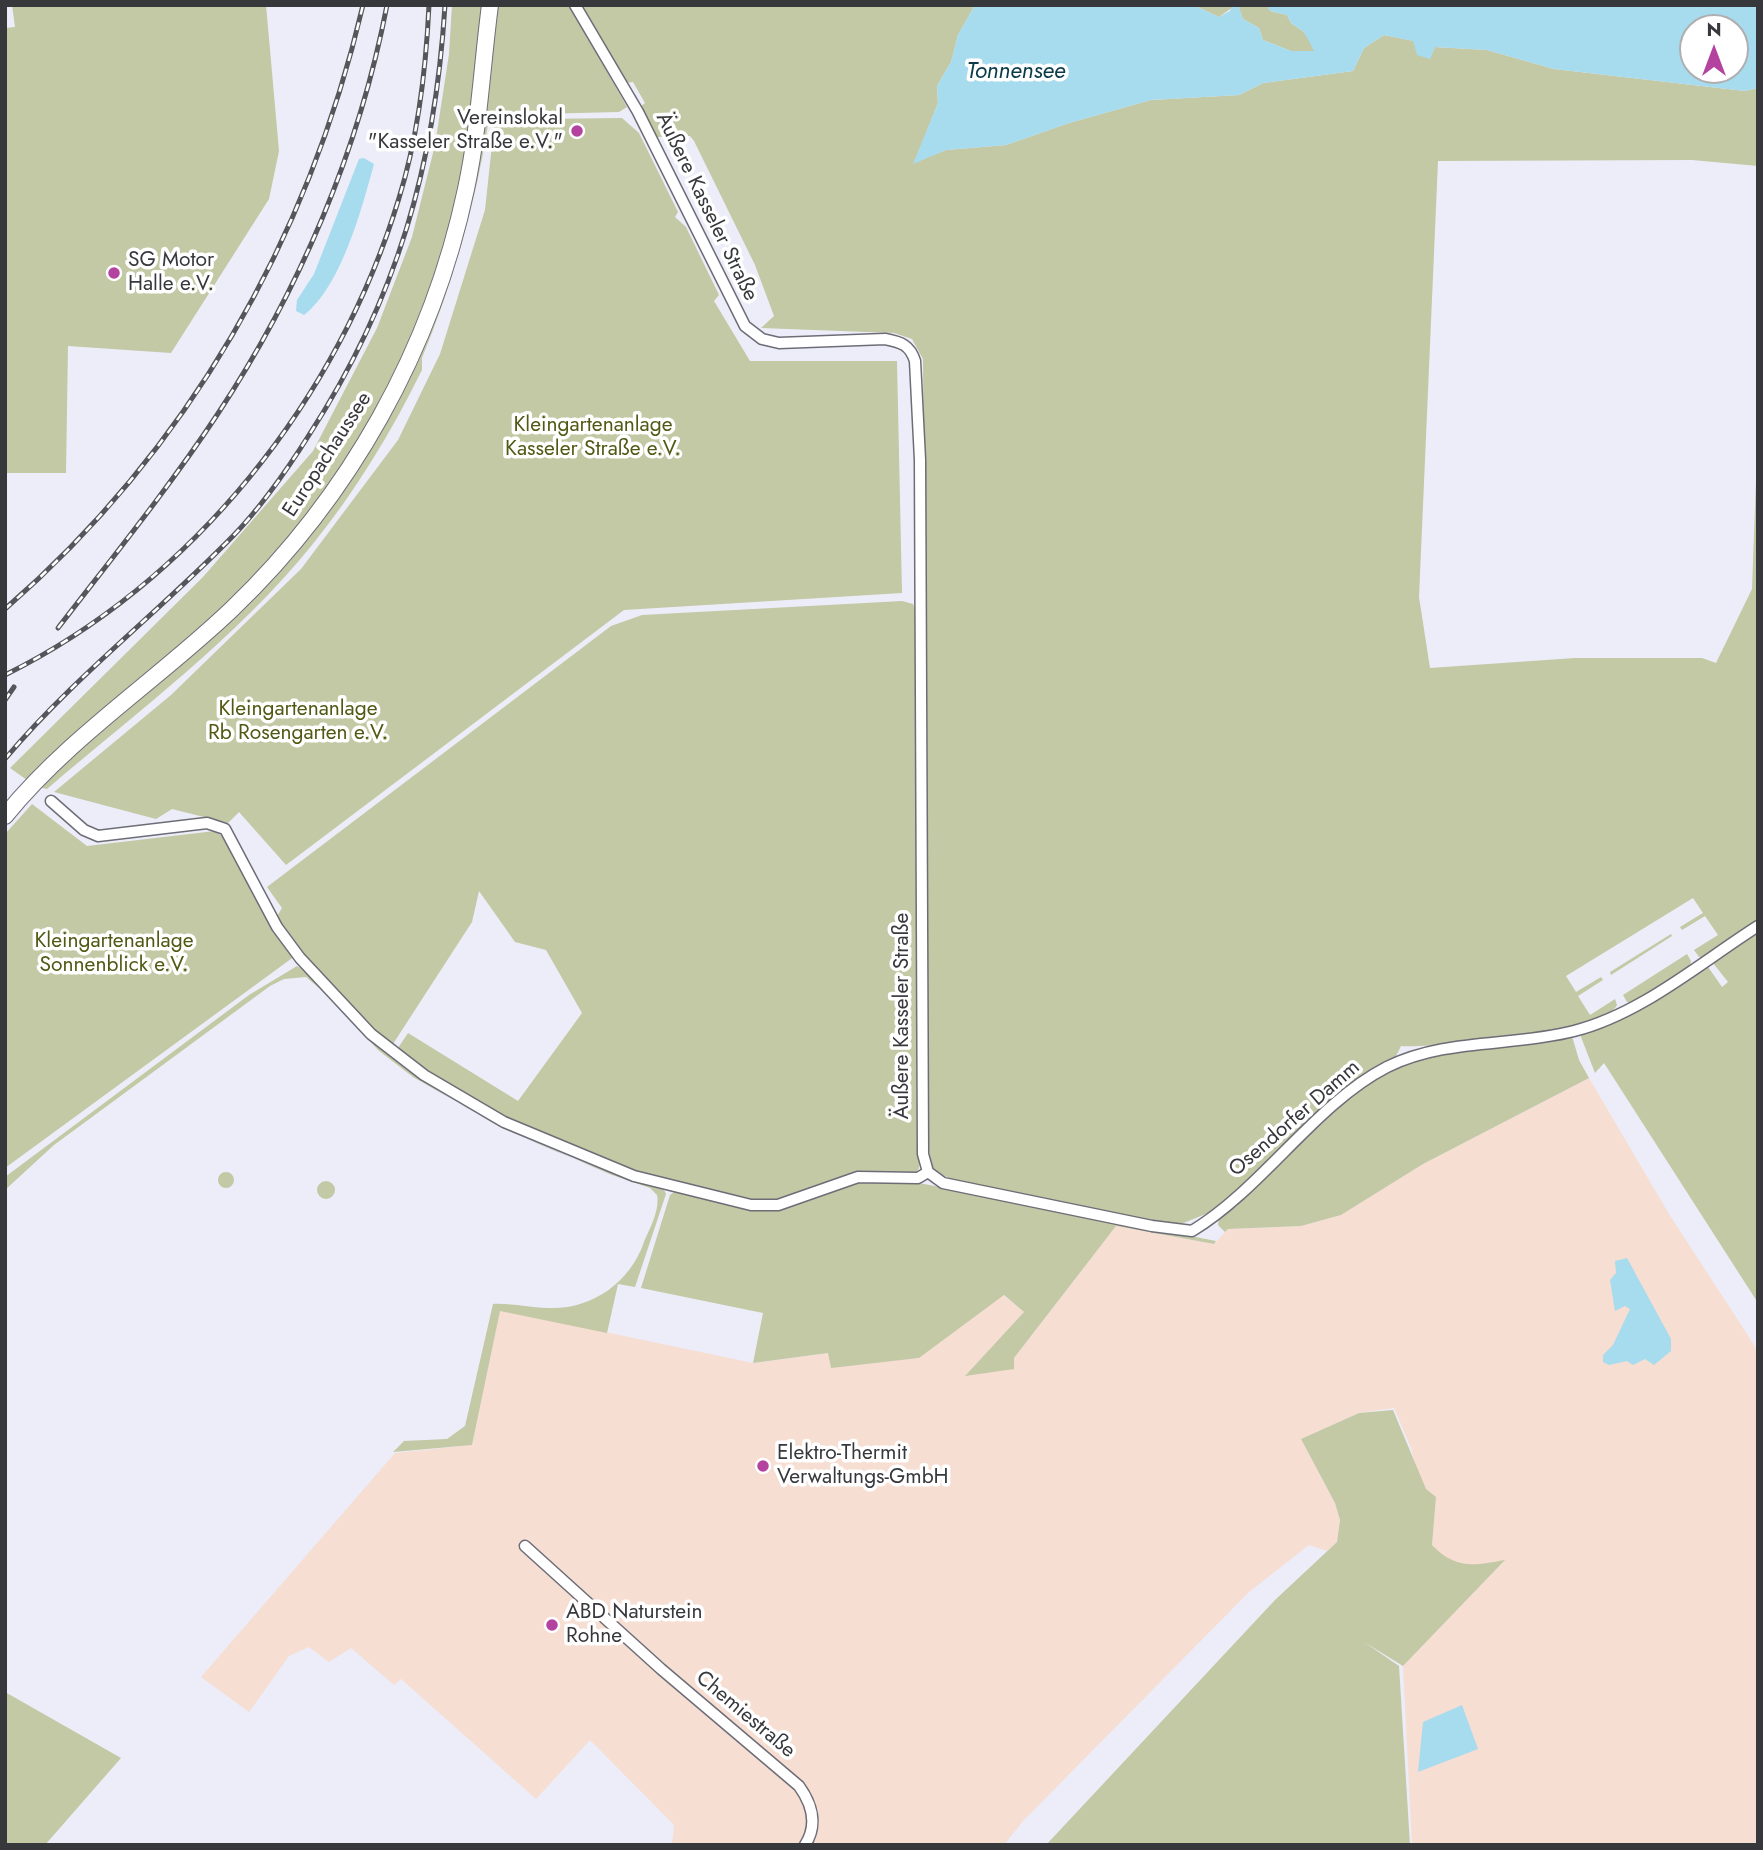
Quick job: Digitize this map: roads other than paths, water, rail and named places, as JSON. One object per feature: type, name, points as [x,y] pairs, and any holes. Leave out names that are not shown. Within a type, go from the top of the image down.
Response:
[{"type":"main road","name":"Europachaussee","points":[[5,816],[59,758],[194,644],[255,587],[318,512],[367,440],[408,363],[451,248],[471,162],[490,5]]},
{"type":"street","name":"Äußere Kasseler Straße","points":[[575,5],[638,112],[744,326],[762,339],[779,343],[885,339],[898,341],[910,348],[915,361],[920,460],[923,1154],[928,1172]]},
{"type":"street","points":[[51,801],[85,830],[97,836],[208,823],[225,829],[277,927],[300,958],[371,1034],[424,1075],[504,1122],[542,1140],[670,1188],[751,1205],[778,1205],[858,1177],[918,1178],[928,1172]]},
{"type":"street","name":"Osendorfer Damm","points":[[928,1172],[943,1183],[1192,1231],[1232,1200],[1348,1094],[1383,1069],[1430,1051],[1562,1034],[1599,1022],[1642,1001],[1758,926]]},
{"type":"street","name":"Chemiestraße","points":[[525,1546],[661,1669],[799,1786],[809,1800],[813,1824],[805,1845]]},
{"type":"water","name":"Tonnensee","points":[[975,5],[1193,5],[1219,17],[1230,11],[1232,6],[1238,5],[1243,19],[1259,28],[1263,40],[1291,51],[1314,51],[1304,32],[1291,23],[1287,15],[1270,11],[1267,5],[1758,5],[1758,88],[1745,91],[1684,84],[1749,84],[1749,14],[1679,14],[1679,83],[1554,69],[1487,50],[1435,47],[1430,59],[1417,55],[1413,41],[1384,35],[1364,48],[1353,71],[1263,83],[1239,95],[1151,100],[1069,123],[1006,145],[946,150],[913,164],[938,103],[937,86],[951,62],[958,35]]},
{"type":"water","points":[[364,158],[374,164],[348,246],[329,286],[304,315],[296,311],[297,300],[314,274],[359,159]]},
{"type":"water","points":[[1627,1258],[1671,1339],[1671,1351],[1654,1365],[1645,1359],[1633,1365],[1627,1361],[1609,1365],[1603,1362],[1603,1355],[1613,1345],[1630,1309],[1625,1306],[1615,1311],[1610,1280],[1616,1273],[1615,1261]]},
{"type":"water","points":[[1462,1705],[1478,1749],[1418,1772],[1423,1722]]},
{"type":"railway","points":[[5,609],[71,547],[130,481],[184,410],[232,336],[274,257],[310,176],[339,92],[363,5]]},
{"type":"railway","points":[[58,628],[198,443],[247,368],[274,319],[299,269],[343,166],[375,59],[387,5]]},
{"type":"railway","points":[[5,675],[74,636],[138,589],[197,535],[250,476],[298,412],[339,344],[373,272],[399,198],[420,103],[429,5]]},
{"type":"railway","points":[[5,759],[59,701],[244,524],[292,461],[340,384],[388,282],[421,176],[432,121],[445,5]]},
{"type":"railway","points":[[5,700],[14,687]]},
{"type":"place","name":"Vereinslokal \"Kasseler Straße e.V.\"","points":[[577,131]]},
{"type":"place","name":"SG Motor Halle e.V.","points":[[114,273]]},
{"type":"place","name":"Elektro-Thermit Verwaltungs-GmbH","points":[[763,1466]]},
{"type":"place","name":"ABD Naturstein Rohne","points":[[552,1625]]},
{"type":"park label","name":"Kleingartenanlage Kasseler Straße e.V.","points":[[593,438]]},
{"type":"park label","name":"Kleingartenanlage Rb Rosengarten e.V.","points":[[298,722]]},
{"type":"park label","name":"Kleingartenanlage Sonnenblick e.V.","points":[[114,954]]}]
